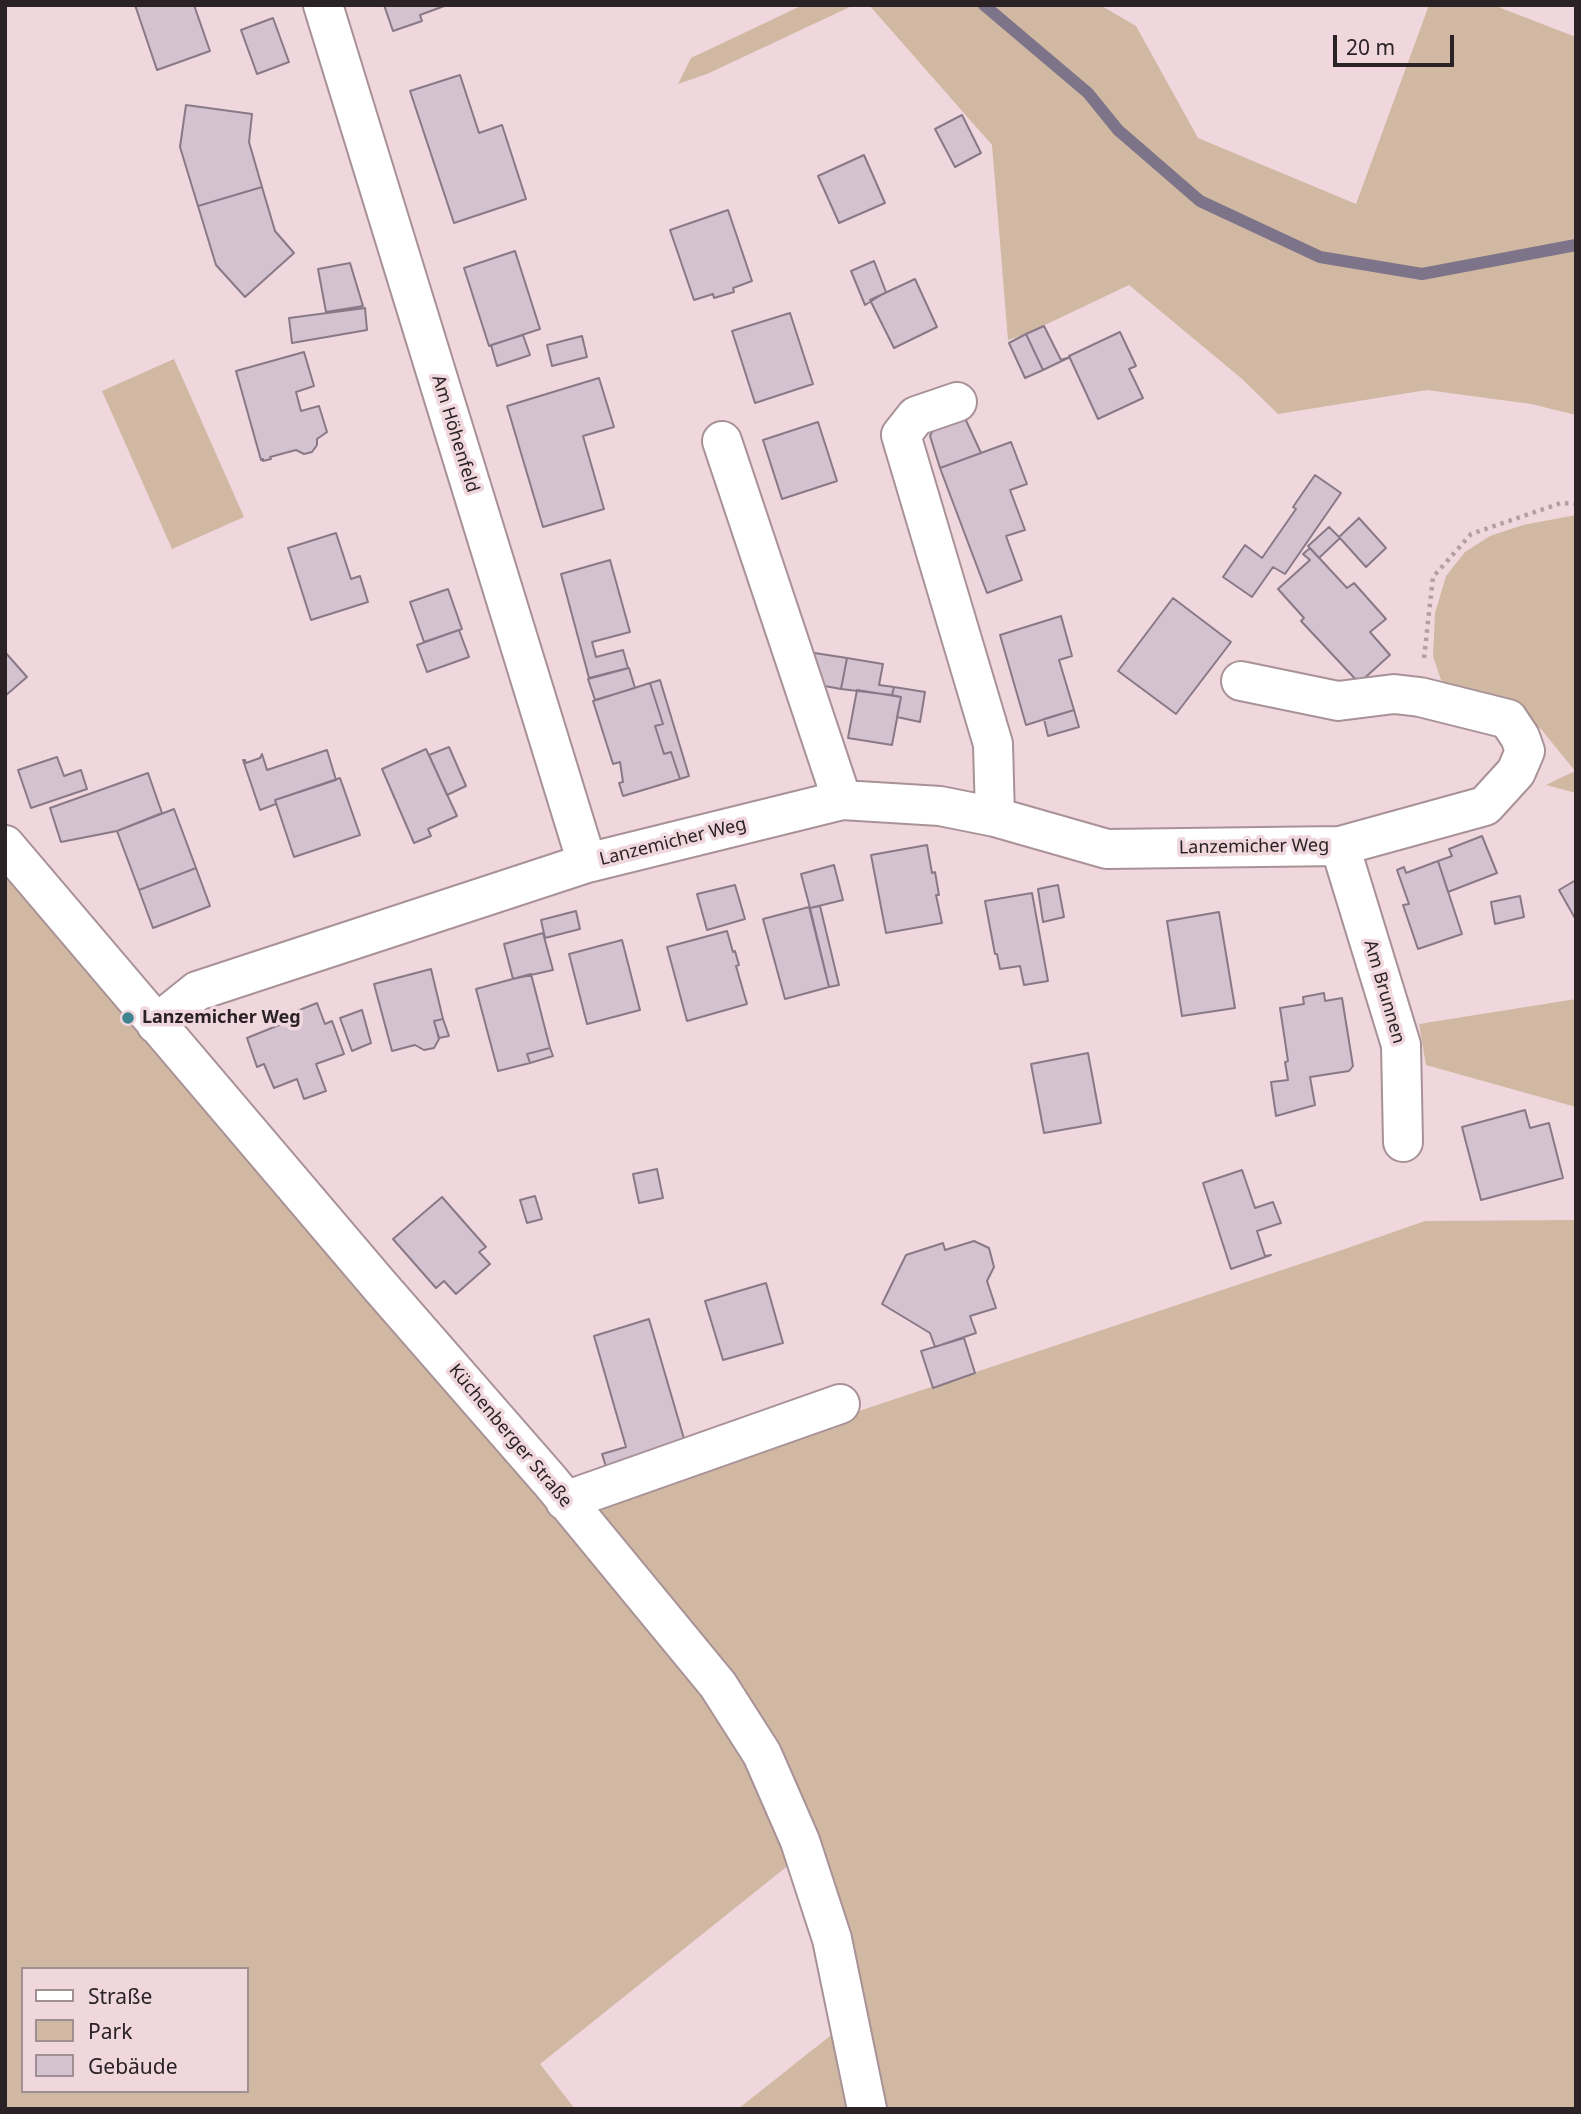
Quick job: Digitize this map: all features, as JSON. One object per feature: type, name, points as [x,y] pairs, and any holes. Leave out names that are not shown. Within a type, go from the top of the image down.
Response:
[{"type":"street","name":"Am Höhenfeld","points":[[323,5],[587,863]]},
{"type":"street","points":[[957,402],[916,416],[901,435],[993,744],[995,817]]},
{"type":"street","points":[[722,441],[842,800]]},
{"type":"street","points":[[1241,681],[1338,701],[1394,694],[1420,697]]},
{"type":"street","name":"Lanzemicher Weg","points":[[156,1024],[197,990],[587,863],[842,800],[940,806],[995,817],[1107,849],[1340,846],[1485,806],[1516,772],[1525,751],[1520,737],[1508,719],[1420,697]]},
{"type":"street","name":"Küchenberger Straße","points":[[5,845],[565,1501],[718,1685],[762,1754],[800,1841],[832,1939],[867,2109]]},
{"type":"street","name":"Am Brunnen","points":[[1340,846],[1401,1045],[1403,1142]]},
{"type":"street","points":[[565,1501],[840,1404]]},
{"type":"path","points":[[1420,697],[1433,577],[1471,534],[1561,503],[1576,503]]},
{"type":"green space","points":[[803,5],[854,5],[707,74],[678,84],[691,58]]},
{"type":"green space","points":[[869,5],[1100,5],[1136,26],[1198,138],[1356,204],[1429,5],[1493,5],[1576,37],[1576,415],[1531,404],[1427,390],[1278,414],[1241,378],[1129,285],[1008,340],[992,145]]},
{"type":"green space","points":[[174,359],[244,517],[172,549],[102,391]]},
{"type":"green space","points":[[1576,515],[1576,793],[1546,785],[1575,771],[1541,729],[1520,716],[1441,680],[1433,656],[1435,613],[1446,576],[1465,552],[1490,536],[1523,525]]},
{"type":"green space","points":[[5,869],[649,1624],[737,1743],[790,1864],[540,2064],[575,2109],[5,2109]]},
{"type":"green space","points":[[1576,999],[1576,1107],[1426,1065],[1419,1024]]},
{"type":"green space","points":[[1576,1220],[1576,2109],[882,2109],[818,1852],[583,1503],[1425,1221]]},
{"type":"green space","points":[[835,2032],[851,2109],[738,2109]]},
{"type":"building","points":[[135,5],[194,5],[210,51],[157,70]]},
{"type":"building","points":[[384,5],[447,5],[420,15],[422,21],[393,31]]},
{"type":"building","points":[[273,18],[289,62],[257,74],[241,30]]},
{"type":"building","points":[[460,75],[479,133],[502,125],[526,199],[454,223],[410,91]]},
{"type":"building","points":[[186,105],[252,114],[249,142],[262,187],[198,206],[180,147]]},
{"type":"building","points":[[962,115],[981,153],[955,167],[935,129]]},
{"type":"building","points":[[864,155],[885,203],[839,223],[818,176]]},
{"type":"building","points":[[262,187],[275,231],[294,253],[245,297],[216,265],[198,206]]},
{"type":"building","points":[[728,210],[752,281],[733,288],[734,292],[714,298],[713,294],[694,300],[670,230]]},
{"type":"building","points":[[515,251],[540,329],[489,346],[464,268]]},
{"type":"building","points":[[874,261],[886,292],[865,305],[851,271]]},
{"type":"building","points":[[350,263],[363,306],[326,312],[318,269]]},
{"type":"building","points":[[915,279],[937,327],[894,348],[870,300]]},
{"type":"building","points":[[365,308],[367,330],[292,343],[289,318]]},
{"type":"building","points":[[790,313],[813,384],[755,403],[732,331]]},
{"type":"building","points":[[1044,326],[1061,360],[1070,357],[1043,370],[1026,334]]},
{"type":"building","points":[[1120,332],[1136,366],[1129,369],[1143,398],[1098,419],[1069,356]]},
{"type":"building","points":[[1026,334],[1043,370],[1025,378],[1009,343]]},
{"type":"building","points":[[523,335],[530,355],[497,366],[491,345]]},
{"type":"building","points":[[582,336],[587,357],[552,366],[547,345]]},
{"type":"building","points":[[304,352],[314,386],[296,392],[301,411],[319,406],[327,432],[317,439],[317,445],[312,452],[304,454],[296,450],[263,461],[236,371]]},
{"type":"building","points":[[599,378],[614,427],[583,436],[604,509],[543,527],[507,406]]},
{"type":"building","points":[[964,416],[981,453],[940,468],[930,436],[938,420]]},
{"type":"building","points":[[818,422],[837,481],[782,499],[763,440]]},
{"type":"building","points":[[1011,442],[1027,484],[1010,490],[1025,530],[1006,536],[1022,580],[987,593],[940,468]]},
{"type":"building","points":[[1315,475],[1341,493],[1285,574],[1273,567],[1252,597],[1223,577],[1245,545],[1262,558],[1296,509],[1293,507]]},
{"type":"building","points":[[1359,518],[1386,548],[1366,567],[1339,537]]},
{"type":"building","points":[[1329,527],[1340,538],[1319,558],[1308,546]]},
{"type":"building","points":[[336,533],[351,579],[360,576],[368,602],[311,620],[288,548]]},
{"type":"building","points":[[1310,548],[1347,588],[1354,583],[1386,619],[1370,632],[1390,655],[1359,683],[1301,621],[1304,618],[1278,589],[1310,560],[1303,554]]},
{"type":"building","points":[[610,560],[630,632],[592,642],[596,657],[623,650],[628,668],[589,678],[561,574]]},
{"type":"building","points":[[448,589],[462,629],[424,642],[410,602]]},
{"type":"building","points":[[1173,598],[1231,642],[1176,714],[1118,671]]},
{"type":"building","points":[[1061,616],[1072,656],[1059,660],[1074,710],[1026,725],[1000,635]]},
{"type":"building","points":[[459,630],[469,657],[427,672],[417,645]]},
{"type":"building","points":[[5,652],[27,677],[5,696]]},
{"type":"building","points":[[808,652],[847,658],[841,689],[819,685]]},
{"type":"building","points":[[847,658],[883,664],[879,685],[894,687],[892,695],[841,689]]},
{"type":"building","points":[[629,668],[635,688],[595,700],[588,679]]},
{"type":"building","points":[[660,680],[689,776],[680,779],[671,752],[664,754],[655,726],[663,724],[650,683]]},
{"type":"building","points":[[650,683],[663,724],[655,726],[664,754],[671,752],[680,779],[623,796],[619,783],[623,782],[620,762],[613,764],[593,701]]},
{"type":"building","points":[[894,687],[925,692],[920,722],[897,717],[901,697],[892,695]]},
{"type":"building","points":[[857,690],[901,697],[892,745],[848,738]]},
{"type":"building","points":[[1074,710],[1079,727],[1048,736],[1044,719]]},
{"type":"building","points":[[449,747],[466,786],[447,795],[429,755]]},
{"type":"building","points":[[426,749],[457,816],[428,829],[431,836],[414,843],[382,769]]},
{"type":"building","points":[[327,750],[336,780],[275,800],[276,804],[260,810],[243,760],[246,763],[260,758],[262,754],[267,770]]},
{"type":"building","points":[[57,757],[64,776],[81,770],[87,789],[31,808],[18,770]]},
{"type":"building","points":[[148,773],[162,813],[117,831],[61,842],[50,808]]},
{"type":"building","points":[[340,778],[360,835],[294,857],[275,800]]},
{"type":"building","points":[[174,809],[196,868],[139,890],[117,831]]},
{"type":"building","points":[[1482,836],[1497,873],[1448,892],[1438,861],[1452,856],[1449,849]]},
{"type":"building","points":[[927,845],[932,873],[935,872],[939,895],[936,895],[942,923],[886,933],[871,855]]},
{"type":"building","points":[[1438,861],[1462,934],[1418,949],[1403,905],[1409,904],[1397,870],[1404,867],[1406,873]]},
{"type":"building","points":[[834,865],[843,900],[810,908],[801,874]]},
{"type":"building","points":[[196,868],[210,906],[153,928],[139,890]]},
{"type":"building","points":[[1576,880],[1576,920],[1559,890]]},
{"type":"building","points":[[735,885],[745,919],[707,930],[697,894]]},
{"type":"building","points":[[1058,885],[1064,917],[1043,922],[1038,889]]},
{"type":"building","points":[[1032,893],[1048,981],[1024,985],[1020,966],[1000,969],[985,901]]},
{"type":"building","points":[[1520,896],[1524,917],[1495,924],[1491,902]]},
{"type":"building","points":[[820,906],[839,985],[829,987],[810,908]]},
{"type":"building","points":[[809,907],[829,987],[785,999],[763,919]]},
{"type":"building","points":[[576,911],[580,929],[545,938],[541,920]]},
{"type":"building","points":[[1219,912],[1235,1008],[1182,1016],[1167,921]]},
{"type":"building","points":[[727,931],[739,965],[736,966],[747,1004],[687,1021],[667,947]]},
{"type":"building","points":[[543,933],[553,970],[513,979],[504,944]]},
{"type":"building","points":[[622,940],[640,1010],[587,1024],[569,954]]},
{"type":"building","points":[[431,969],[443,1019],[434,1021],[439,1039],[434,1048],[424,1050],[415,1045],[392,1051],[374,984]]},
{"type":"building","points":[[531,974],[550,1048],[527,1054],[530,1063],[498,1071],[476,989]]},
{"type":"building","points":[[1324,993],[1325,1001],[1342,998],[1353,1066],[1349,1071],[1310,1077],[1315,1105],[1276,1116],[1271,1082],[1288,1080],[1280,1008],[1304,1004],[1303,997]]},
{"type":"building","points":[[317,1003],[325,1024],[332,1021],[344,1054],[316,1064],[326,1091],[304,1099],[297,1079],[274,1088],[264,1064],[257,1067],[247,1038],[284,1023],[282,1017]]},
{"type":"building","points":[[362,1010],[371,1043],[352,1051],[340,1018]]},
{"type":"building","points":[[443,1019],[449,1036],[439,1038],[434,1021]]},
{"type":"building","points":[[550,1048],[553,1056],[530,1063],[527,1054]]},
{"type":"building","points":[[1088,1053],[1101,1123],[1044,1133],[1031,1064]]},
{"type":"building","points":[[1525,1110],[1530,1128],[1549,1123],[1563,1178],[1481,1200],[1462,1127]]},
{"type":"building","points":[[657,1169],[663,1198],[639,1203],[633,1174]]},
{"type":"building","points":[[1242,1170],[1255,1208],[1273,1202],[1281,1223],[1257,1231],[1265,1256],[1271,1255],[1231,1269],[1203,1183]]},
{"type":"building","points":[[535,1196],[542,1219],[527,1223],[520,1200]]},
{"type":"building","points":[[442,1197],[486,1247],[479,1252],[490,1264],[456,1294],[444,1281],[436,1288],[393,1239]]},
{"type":"building","points":[[974,1241],[989,1248],[994,1267],[987,1281],[996,1308],[970,1316],[976,1333],[935,1347],[930,1333],[882,1304],[906,1255],[943,1243],[945,1250]]},
{"type":"building","points":[[766,1283],[783,1343],[723,1360],[705,1301]]},
{"type":"building","points":[[649,1319],[687,1449],[608,1473],[602,1454],[626,1447],[594,1336]]},
{"type":"building","points":[[964,1338],[975,1373],[933,1388],[921,1351]]},
{"type":"waterway","points":[[984,5],[1088,93],[1118,130],[1200,201],[1320,257],[1422,274],[1576,245]]},
{"type":"place","name":"Lanzemicher Weg","points":[[128,1018]]}]
